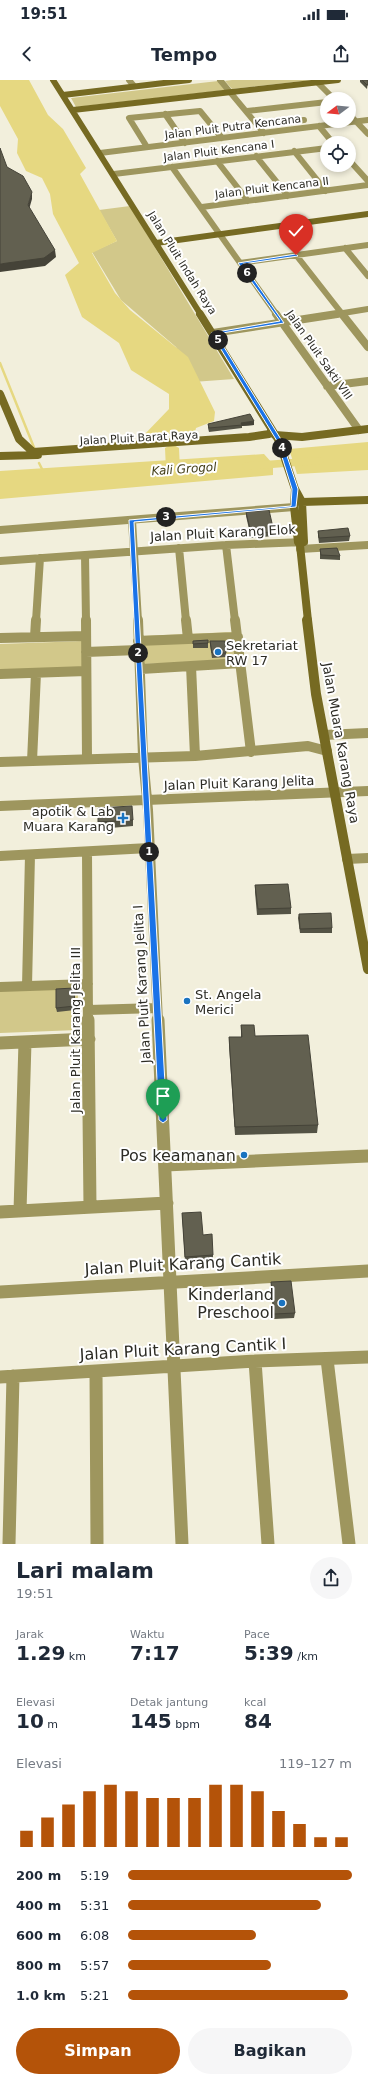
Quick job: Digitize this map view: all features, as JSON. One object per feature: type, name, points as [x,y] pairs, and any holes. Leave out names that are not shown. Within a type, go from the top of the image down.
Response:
[{"type":"street","name":"Jalan Pluit Indah Raya","points":[[53,80],[114,174],[278,440],[294,487]]},
{"type":"street","points":[[129,80],[134,86]]},
{"type":"street","points":[[65,99],[134,86],[189,80]]},
{"type":"street","points":[[73,110],[338,80]]},
{"type":"street","points":[[222,82],[264,133]]},
{"type":"street","points":[[317,82],[327,92]]},
{"type":"street","points":[[258,126],[320,105]]},
{"type":"street","points":[[148,147],[128,119],[201,111],[222,138]]},
{"type":"street","points":[[247,111],[297,113],[311,127]]},
{"type":"street","points":[[165,114],[185,143]]},
{"type":"street","name":"Jalan Pluit Putra Kencana","points":[[356,122],[368,120]]},
{"type":"street","points":[[356,122],[368,134]]},
{"type":"street","points":[[318,126],[327,136]]},
{"type":"street","name":"Jalan Pluit Putra Kencana","points":[[100,153],[318,126]]},
{"type":"street","name":"Jalan Pluit Kencana I","points":[[114,174],[320,149]]},
{"type":"street","points":[[294,151],[326,191]]},
{"type":"street","points":[[256,156],[288,196]]},
{"type":"street","points":[[217,161],[248,201]]},
{"type":"street","name":"Jalan Pluit Sakti VIII","points":[[172,166],[359,430]]},
{"type":"street","points":[[356,168],[368,181]]},
{"type":"street","name":"Jalan Pluit Kencana II","points":[[202,207],[368,185]]},
{"type":"street","points":[[156,243],[368,214]]},
{"type":"street","points":[[240,263],[368,245]]},
{"type":"street","points":[[345,248],[368,276]]},
{"type":"street","points":[[296,255],[368,347]]},
{"type":"street","points":[[213,333],[368,309]]},
{"type":"street","points":[[327,386],[368,381]]},
{"type":"street","points":[[0,394],[19,439],[17,448],[4,456]]},
{"type":"street","name":"Jalan Pluit Barat Raya","points":[[4,456],[246,440],[278,440],[368,429]]},
{"type":"street","name":"Jalan Pluit Barat Raya","points":[[246,440],[271,432],[278,440]]},
{"type":"street","name":"Jalan Pluit Barat Raya","points":[[278,440],[302,437]]},
{"type":"street","name":"Jalan Pluit Barat Raya","points":[[19,439],[27,448],[37,452],[214,442]]},
{"type":"street","name":"Jalan Muara Karang Raya","points":[[294,487],[303,504],[301,544]]},
{"type":"street","name":"Jalan Muara Karang Raya","points":[[294,487],[294,507],[301,544],[316,694],[368,969]]},
{"type":"street","points":[[303,504],[349,504],[366,500]]},
{"type":"street","points":[[0,530],[294,507]]},
{"type":"street","name":"Jalan Pluit Karang Jelita I","points":[[132,520],[143,758],[147,800],[167,1202],[169,1282],[182,1544]]},
{"type":"street","points":[[226,545],[251,752]]},
{"type":"street","name":"Jalan Pluit Karang Elok","points":[[0,561],[226,545],[368,545]]},
{"type":"street","points":[[179,548],[188,639]]},
{"type":"street","points":[[85,555],[86,759]]},
{"type":"street","points":[[35,637],[40,558]]},
{"type":"street","points":[[0,638],[86,636]]},
{"type":"street","points":[[86,652],[188,639],[238,637]]},
{"type":"street","points":[[140,669],[240,664]]},
{"type":"street","points":[[191,666],[195,756]]},
{"type":"street","points":[[0,674],[86,671]]},
{"type":"street","points":[[32,761],[36,673]]},
{"type":"street","points":[[324,735],[368,733]]},
{"type":"street","points":[[0,762],[195,756],[308,746],[327,751]]},
{"type":"street","name":"Jalan Pluit Karang Jelita","points":[[0,806],[368,792]]},
{"type":"street","points":[[0,856],[149,848]]},
{"type":"street","name":"Jalan Pluit Karang Jelita III","points":[[88,852],[90,1207]]},
{"type":"street","points":[[27,986],[30,855]]},
{"type":"street","points":[[347,859],[368,858]]},
{"type":"street","points":[[0,987],[88,984]]},
{"type":"street","points":[[89,1010],[157,1008]]},
{"type":"street","points":[[0,1043],[89,1038]]},
{"type":"street","points":[[20,1211],[25,1042]]},
{"type":"street","points":[[165,1165],[368,1156]]},
{"type":"street","points":[[0,1212],[167,1202]]},
{"type":"street","name":"Jalan Pluit Karang Cantik","points":[[0,1292],[368,1271]]},
{"type":"street","name":"Jalan Pluit Karang Cantik I","points":[[6,1377],[255,1361],[368,1357]]},
{"type":"street","points":[[327,1359],[349,1544]]},
{"type":"street","points":[[255,1361],[268,1544]]},
{"type":"street","points":[[96,1372],[96,1544]]},
{"type":"street","points":[[6,1377],[9,1544]]},
{"type":"shaded area","points":[[312,80],[232,89],[225,81]]},
{"type":"shaded area","points":[[218,81],[226,90],[76,107],[71,98]]},
{"type":"shaded area","points":[[130,206],[234,379],[193,382],[176,347],[121,300],[92,252],[117,241],[99,210]]},
{"type":"shaded area","points":[[232,632],[236,661],[143,664],[141,636]]},
{"type":"shaded area","points":[[83,641],[84,670],[0,671],[0,644]]},
{"type":"shaded area","points":[[78,986],[78,1030],[0,1033],[0,990]]},
{"type":"water","points":[[0,80],[29,80],[48,115],[63,129],[86,168],[80,174],[117,241],[92,253],[115,293],[130,310],[188,357],[215,412],[214,421],[196,428],[195,432],[143,436],[169,409],[169,394],[131,370],[119,343],[82,317],[65,275],[79,263],[53,214],[50,194],[42,178],[26,171],[17,153],[18,139],[0,106]]},
{"type":"water","points":[[368,442],[368,470],[297,474],[289,449]]},
{"type":"water","points":[[264,454],[273,464],[273,475],[0,499],[0,471]]},
{"type":"building","points":[[362,80],[368,80],[368,85],[367,85]]},
{"type":"building","points":[[0,148],[7,167],[23,176],[32,192],[28,205],[55,250],[44,258],[0,264]]},
{"type":"building","points":[[250,414],[254,421],[241,423],[242,425],[209,428],[208,424]]},
{"type":"building","points":[[269,510],[274,532],[251,533],[246,512]]},
{"type":"building","points":[[348,528],[350,536],[319,538],[318,531]]},
{"type":"building","points":[[337,548],[340,556],[321,555],[320,549]]},
{"type":"building","points":[[208,640],[208,643],[193,644],[193,641]]},
{"type":"building","points":[[210,641],[225,641],[226,653],[212,653]]},
{"type":"building","points":[[132,806],[133,820],[98,822],[98,808]]},
{"type":"building","points":[[288,884],[291,908],[258,909],[255,885]]},
{"type":"building","points":[[331,913],[332,928],[300,929],[299,914]]},
{"type":"building","points":[[74,988],[75,1006],[56,1008],[56,989]]},
{"type":"building","points":[[241,1025],[254,1025],[255,1036],[308,1035],[318,1125],[235,1127],[229,1037],[242,1037]]},
{"type":"building","points":[[201,1212],[203,1235],[212,1234],[213,1255],[185,1257],[182,1213]]},
{"type":"building","name":"Kinderland Preschool","points":[[291,1281],[295,1313],[274,1314],[271,1282]]},
{"type":"waterway","points":[[0,363],[35,450]]},
{"type":"waterway","points":[[172,448],[173,470]]},
{"type":"waterway","name":"Kali Grogol","points":[[249,466],[317,461]]},
{"type":"waterway","points":[[39,463],[43,471]]},
{"type":"place","name":"Sekretariat RW 17","points":[[218,652]]},
{"type":"place","name":"apotik & Lab Muara Karang","points":[[123,818]]},
{"type":"place","name":"St. Angela Merici","points":[[187,1001]]},
{"type":"place","name":"Pos keamanan","points":[[244,1155]]},
{"type":"place","name":"Kinderland Preschool","points":[[282,1303]]},
{"type":"route","points":[[163,1120],[148,810],[143,758],[132,520],[294,507],[294,484],[279,441],[213,333],[283,322],[240,263],[296,255]]}]
